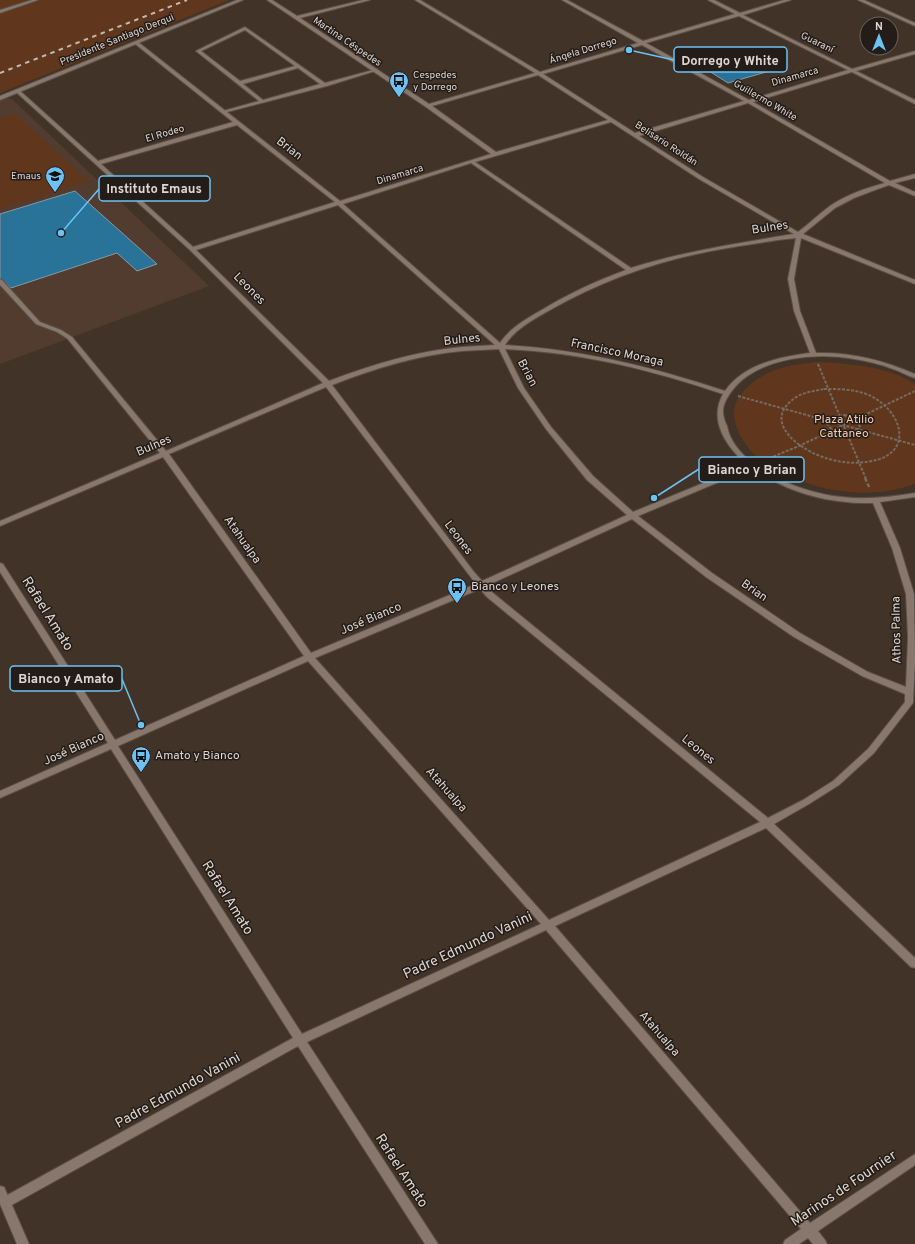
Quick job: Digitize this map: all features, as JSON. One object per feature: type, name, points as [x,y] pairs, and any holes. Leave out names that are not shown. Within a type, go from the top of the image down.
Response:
[{"type":"street","points":[[0,12],[36,0]]},
{"type":"street","name":"Presidente Santiago Derqui","points":[[0,98],[241,0]]},
{"type":"street","name":"Martina Céspedes","points":[[268,0],[428,106],[495,154]]},
{"type":"street","points":[[296,18],[368,0]]},
{"type":"street","name":"Belisario Roldán","points":[[417,0],[540,74],[701,178],[799,235],[915,282]]},
{"type":"street","name":"Guillermo White","points":[[564,0],[748,100],[889,183],[915,194]]},
{"type":"street","name":"Guaraní","points":[[710,0],[915,102]]},
{"type":"street","name":"Ángela Dorrego","points":[[428,106],[789,0]]},
{"type":"street","points":[[860,0],[915,25]]},
{"type":"street","points":[[263,102],[198,51],[245,28],[325,85]]},
{"type":"street","name":"Brian","points":[[136,43],[339,203],[501,347],[521,388],[548,428],[590,478],[633,516],[709,575],[797,635],[865,674],[912,692]]},
{"type":"street","name":"Dinamarca","points":[[635,135],[748,100],[915,52]]},
{"type":"street","points":[[239,83],[298,66]]},
{"type":"street","points":[[225,112],[373,71]]},
{"type":"street","name":"Leones","points":[[17,91],[192,249],[327,383],[480,585],[767,823],[915,964]]},
{"type":"street","name":"Dinamarca","points":[[192,249],[495,154],[613,120]]},
{"type":"street","name":"El Rodeo","points":[[97,163],[237,123]]},
{"type":"street","points":[[472,162],[629,270]]},
{"type":"street","name":"Bulnes","points":[[0,524],[327,383],[358,372],[416,356],[501,347],[509,335],[556,303],[589,286],[629,270],[698,251],[799,235],[820,216],[842,202],[889,183],[915,176]]},
{"type":"street","points":[[799,235],[791,279],[797,311],[814,355]]},
{"type":"street","name":"Atahualpa","points":[[0,281],[38,323],[59,331],[70,338],[165,454],[310,657],[548,924],[821,1244]]},
{"type":"street","name":"Francisco Moraga","points":[[501,347],[577,354],[608,359],[680,378],[726,393]]},
{"type":"street","points":[[915,376],[904,370],[875,361],[845,356],[814,355],[785,358],[760,366],[740,378],[726,393],[720,411],[723,430],[734,449],[751,466],[789,486],[831,498],[876,501],[915,496]]},
{"type":"street","name":"José Bianco","points":[[0,795],[310,657],[480,585],[633,516],[751,466]]},
{"type":"street","name":"Athos Palma","points":[[876,501],[896,548],[910,594],[912,692]]},
{"type":"street","name":"Rafael Amato","points":[[0,566],[300,1040],[432,1244]]},
{"type":"street","name":"Padre Edmundo Vanini","points":[[6,1202],[300,1040],[767,823],[806,802],[836,783],[871,751],[912,705],[912,692]]},
{"type":"street","name":"Marinos de Fournier","points":[[789,1244],[915,1159]]},
{"type":"street","points":[[0,1191],[23,1244]]},
{"type":"path","points":[[814,355],[876,501]]},
{"type":"path","points":[[893,408],[874,396],[858,392],[841,389],[811,391],[799,396],[790,402],[784,409],[782,418],[783,428],[789,437],[799,446],[826,459],[859,463],[882,459],[899,450]]},
{"type":"path","points":[[751,466],[799,446],[915,391]]},
{"type":"path","points":[[726,393],[915,445]]},
{"type":"path","points":[[827,421],[832,417],[839,415],[848,416],[855,419],[860,424],[860,430]]},
{"type":"path","points":[[827,421],[828,427],[838,433],[847,435],[860,430]]},
{"type":"path","points":[[902,446],[906,442],[907,437]]},
{"type":"shaded area","name":"Emaus","points":[[0,99],[12,99],[209,286],[0,364]]},
{"type":"green space","points":[[0,0],[229,0],[0,93]]},
{"type":"green space","points":[[15,114],[89,182],[0,209],[0,118]]},
{"type":"green space","name":"Plaza Atilio Cattaneo","points":[[815,362],[840,363],[880,369],[915,384],[915,484],[897,489],[859,493],[822,487],[803,482],[786,474],[758,458],[747,446],[740,436],[734,419],[735,405],[745,389],[761,377],[777,369],[792,365]]},
{"type":"building","points":[[749,51],[780,68],[728,83],[698,64]]},
{"type":"building","points":[[75,191],[157,264],[137,271],[117,253],[11,288],[0,278],[0,214]]},
{"type":"railway","points":[[0,73],[187,0]]},
{"type":"place","name":"Dorrego y White","points":[[629,50]]},
{"type":"place","name":"Cespedes y Dorrego","points":[[399,98]]},
{"type":"place","name":"Emaus","points":[[55,193]]},
{"type":"place","name":"Instituto Emaus","points":[[61,233]]},
{"type":"place","name":"Bianco y Brian","points":[[654,498]]},
{"type":"place","name":"Bianco y Leones","points":[[457,604]]},
{"type":"place","name":"Bianco y Amato","points":[[141,725]]},
{"type":"place","name":"Amato y Bianco","points":[[141,773]]}]
